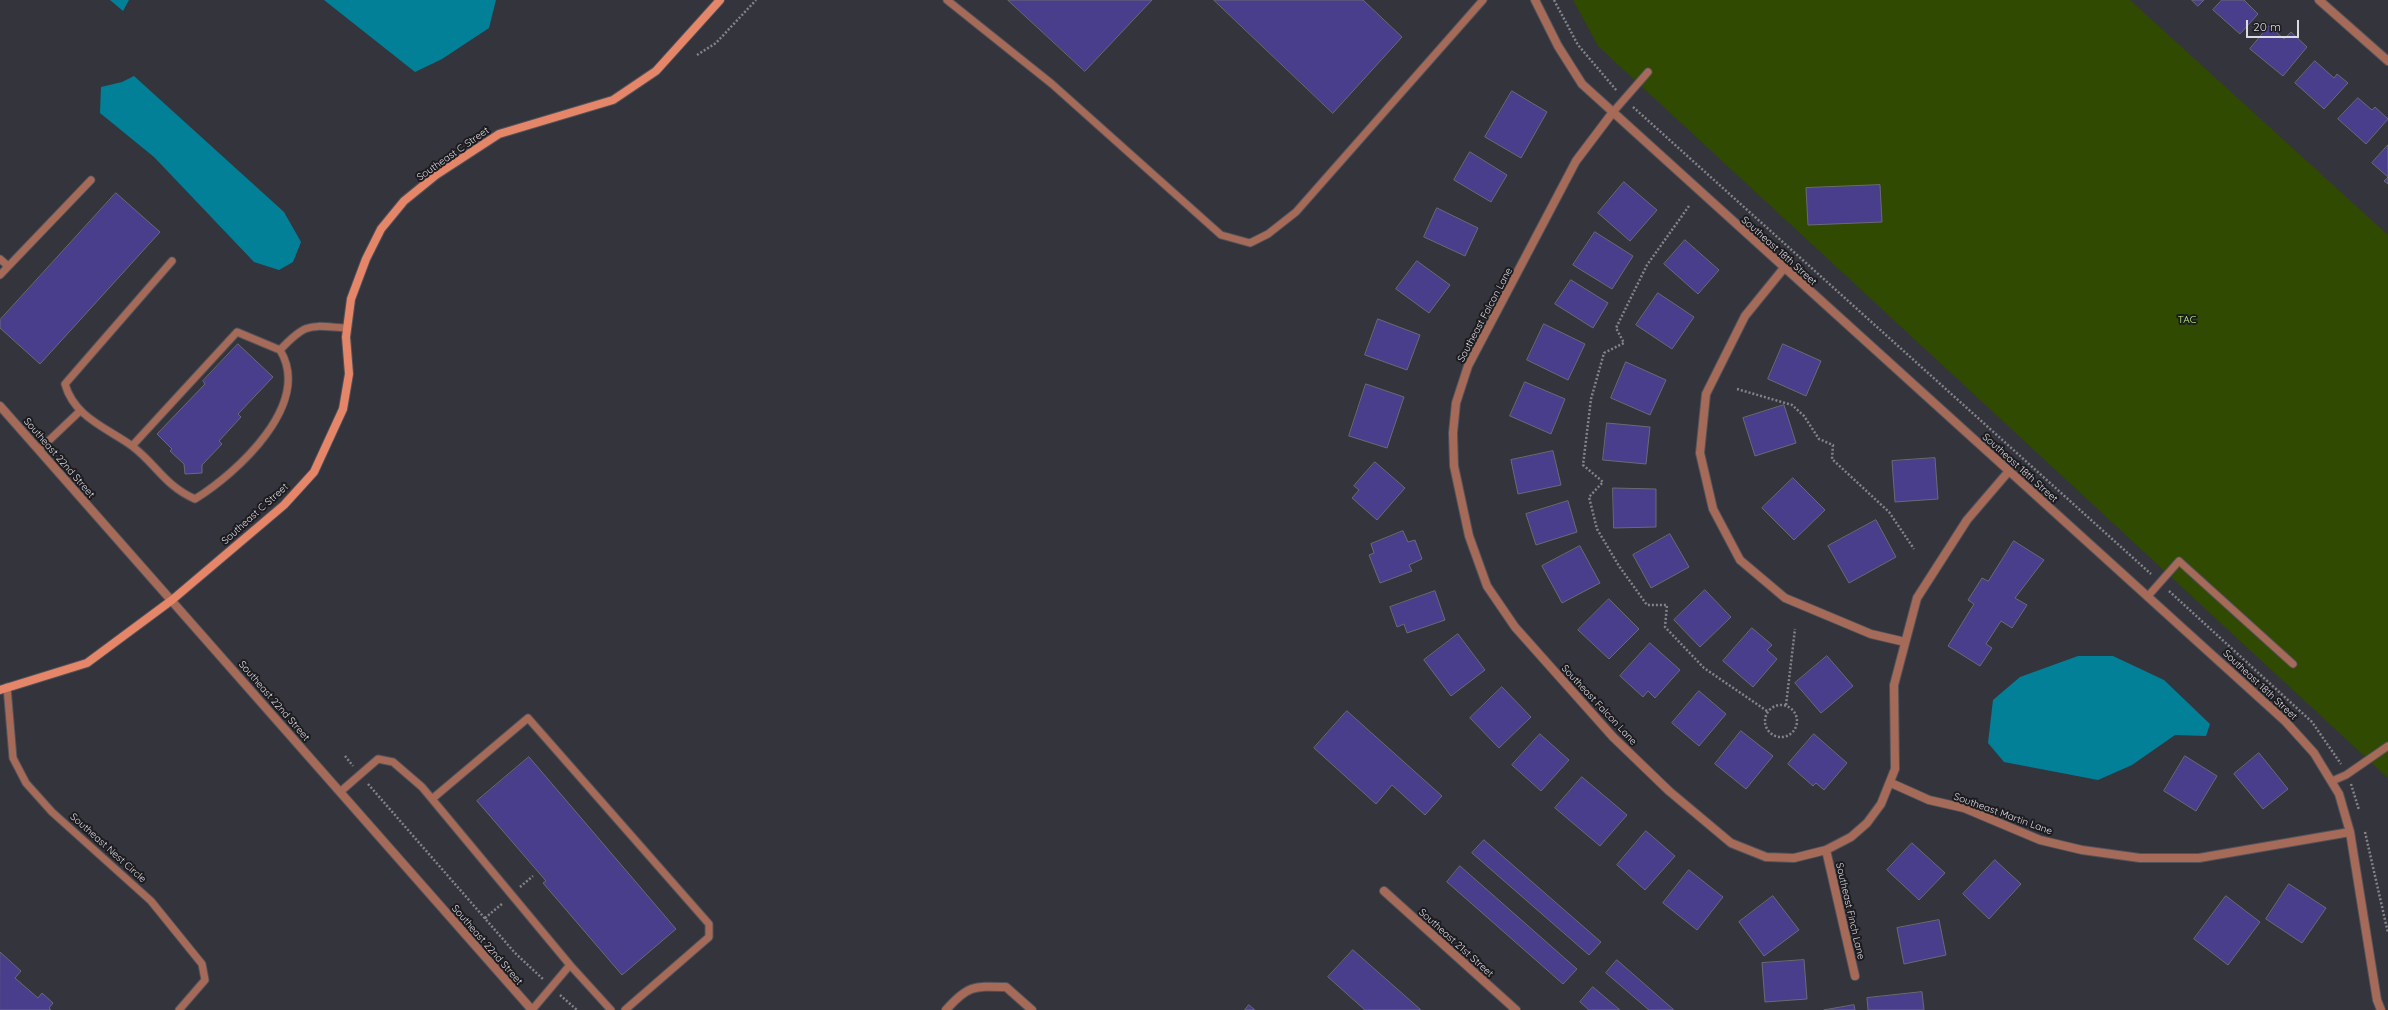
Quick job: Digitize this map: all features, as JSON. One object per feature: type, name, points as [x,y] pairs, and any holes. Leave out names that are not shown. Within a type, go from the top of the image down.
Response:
[{"type":"street","name":"Southeast C Street","points":[[4,689],[87,663],[172,600],[284,505],[314,472],[343,409],[349,374],[347,328],[351,299],[366,259],[381,229],[404,201],[436,175],[499,134],[613,100],[656,71],[720,0]]},
{"type":"street","name":"Southeast 18th Street","points":[[1535,0],[1558,46],[1582,84],[2286,721],[2314,753],[2339,794],[2350,832],[2377,1000],[2381,1010]]},
{"type":"street","points":[[2320,0],[2388,61]]},
{"type":"street","name":"Southeast Falcon Lane","points":[[1613,112],[1576,161],[1468,366],[1456,403],[1452,433],[1454,466],[1458,493],[1469,536],[1487,586],[1515,627],[1613,738],[1669,791],[1731,843],[1766,857],[1794,858],[1826,850],[1851,837],[1867,823],[1881,804],[1891,783],[1895,769],[1894,685],[1917,598],[1967,520],[2009,471]]},
{"type":"street","points":[[1784,268],[1745,316],[1706,394],[1700,453],[1713,509],[1740,560],[1785,598],[1871,634],[1905,642]]},
{"type":"street","name":"Southeast 22nd Street","points":[[0,406],[532,1010]]},
{"type":"street","name":"Southeast Martin Lane","points":[[1891,783],[1929,800],[1964,808],[2040,840],[2082,850],[2140,858],[2198,858],[2350,832]]},
{"type":"street","name":"Southeast Finch Lane","points":[[1826,850],[1855,976]]},
{"type":"street","name":"Southeast 21st Street","points":[[1384,891],[1516,1010]]},
{"type":"street","points":[[946,1010],[962,993],[981,986],[1006,987],[1032,1010]]},
{"type":"lane","points":[[947,0],[1052,84],[1221,235],[1250,243],[1268,234],[1296,212],[1483,0]]},
{"type":"lane","points":[[1613,112],[1648,72]]},
{"type":"lane","points":[[0,275],[91,180]]},
{"type":"lane","points":[[0,259],[8,266]]},
{"type":"lane","points":[[132,446],[237,332],[280,350],[288,362],[289,380],[280,411],[258,447],[218,484],[195,499],[179,492],[132,446],[115,437],[80,411],[68,397],[65,384],[172,261]]},
{"type":"lane","points":[[280,350],[295,334],[309,326],[347,328]]},
{"type":"lane","points":[[39,450],[80,411]]},
{"type":"lane","points":[[2148,596],[2180,561],[2293,664]]},
{"type":"lane","name":"Southeast Nest Circle","points":[[4,689],[13,758],[26,784],[52,812],[151,900],[202,964],[205,980],[179,1010]]},
{"type":"lane","points":[[432,799],[528,718],[709,924],[709,936],[625,1010]]},
{"type":"lane","points":[[2332,782],[2388,746]]},
{"type":"lane","points":[[340,792],[378,759],[393,762],[432,799],[570,965],[611,1010]]},
{"type":"lane","points":[[532,1010],[570,965]]},
{"type":"path","points":[[697,55],[716,43],[756,0]]},
{"type":"path","points":[[1689,206],[1647,265],[1616,328],[1624,344],[1604,354],[1591,399],[1583,465],[1603,482],[1589,497],[1598,529],[1619,566],[1647,605],[1667,605],[1666,627],[1704,668],[1767,711]]},
{"type":"path","points":[[1737,389],[1792,405],[1804,416],[1819,439],[1834,445],[1832,459],[1889,512],[1914,549]]},
{"type":"path","points":[[1786,705],[1795,629]]},
{"type":"path","points":[[1776,705],[1786,705],[1792,709],[1797,719],[1794,730],[1786,736],[1776,737],[1767,731],[1764,721],[1767,711],[1776,705]]},
{"type":"path","points":[[344,756],[515,953],[577,1010]]},
{"type":"green space","name":"TAC","points":[[1573,0],[2130,0],[2388,235],[2388,778],[1598,46]]},
{"type":"water","points":[[110,0],[129,0],[123,11]]},
{"type":"water","points":[[324,0],[496,0],[489,28],[442,59],[415,72]]},
{"type":"water","points":[[134,76],[284,212],[301,242],[293,262],[279,270],[254,262],[154,157],[100,113],[101,87],[122,82]]},
{"type":"water","points":[[2078,656],[2113,656],[2164,680],[2210,724],[2206,736],[2175,735],[2132,765],[2098,780],[2004,762],[1988,743],[1993,700],[2020,677]]},
{"type":"building","points":[[1008,0],[1152,0],[1085,71]]},
{"type":"building","points":[[1214,0],[1363,0],[1402,37],[1333,113]]},
{"type":"building","points":[[2192,0],[2204,0],[2198,6]]},
{"type":"building","points":[[2222,0],[2244,0],[2258,14],[2240,34],[2213,10]]},
{"type":"building","points":[[2269,26],[2284,39],[2291,32],[2307,47],[2283,76],[2250,49]]},
{"type":"building","points":[[2315,61],[2334,78],[2337,74],[2348,83],[2324,109],[2295,83]]},
{"type":"building","points":[[1512,91],[1547,112],[1521,158],[1485,137]]},
{"type":"building","points":[[2358,98],[2372,110],[2375,107],[2388,119],[2366,144],[2338,119]]},
{"type":"building","points":[[2388,145],[2388,177],[2372,163]]},
{"type":"building","points":[[1470,152],[1507,175],[1491,202],[1454,180]]},
{"type":"building","points":[[2388,177],[2388,184],[2384,181]]},
{"type":"building","points":[[1624,182],[1657,210],[1630,241],[1598,213]]},
{"type":"building","points":[[1880,185],[1882,222],[1808,225],[1806,188]]},
{"type":"building","points":[[116,193],[160,232],[40,364],[0,328],[0,320]]},
{"type":"building","points":[[1437,208],[1478,228],[1465,256],[1424,237]]},
{"type":"building","points":[[1595,232],[1633,256],[1612,289],[1573,265]]},
{"type":"building","points":[[1685,240],[1719,270],[1698,294],[1664,264]]},
{"type":"building","points":[[1417,261],[1450,285],[1429,313],[1396,289]]},
{"type":"building","points":[[1571,280],[1608,303],[1593,328],[1555,304]]},
{"type":"building","points":[[1658,293],[1694,317],[1672,349],[1636,325]]},
{"type":"building","points":[[1378,319],[1420,335],[1407,370],[1365,355]]},
{"type":"building","points":[[1544,324],[1585,344],[1568,380],[1527,360]]},
{"type":"building","points":[[238,344],[273,377],[238,414],[241,417],[219,441],[222,444],[202,465],[202,473],[185,474],[184,464],[170,451],[172,449],[157,434],[205,384],[203,381]]},
{"type":"building","points":[[1783,344],[1821,361],[1806,396],[1768,379]]},
{"type":"building","points":[[1626,362],[1666,380],[1650,415],[1611,398]]},
{"type":"building","points":[[1525,382],[1565,399],[1551,434],[1510,416]]},
{"type":"building","points":[[1366,384],[1404,397],[1387,448],[1349,436]]},
{"type":"building","points":[[1784,405],[1796,443],[1755,456],[1743,418]]},
{"type":"building","points":[[1607,423],[1650,427],[1646,464],[1603,460]]},
{"type":"building","points":[[1553,451],[1561,485],[1518,494],[1511,460]]},
{"type":"building","points":[[1935,458],[1938,499],[1895,502],[1892,461]]},
{"type":"building","points":[[1375,462],[1405,488],[1377,520],[1352,498],[1359,490],[1354,486]]},
{"type":"building","points":[[1793,478],[1825,510],[1794,540],[1762,508]]},
{"type":"building","points":[[1613,488],[1656,489],[1656,527],[1614,528]]},
{"type":"building","points":[[1568,501],[1577,532],[1536,545],[1526,514]]},
{"type":"building","points":[[1876,520],[1896,557],[1849,583],[1828,546]]},
{"type":"building","points":[[1403,531],[1408,542],[1415,540],[1422,559],[1409,565],[1412,571],[1380,583],[1369,555],[1374,553],[1371,544]]},
{"type":"building","points":[[1670,534],[1689,567],[1651,588],[1633,555]]},
{"type":"building","points":[[2014,541],[2044,560],[2015,598],[2027,605],[2012,628],[2001,621],[1986,644],[1992,648],[1980,666],[1948,646],[1974,604],[1968,600],[1982,578],[1988,581]]},
{"type":"building","points":[[1580,546],[1600,583],[1562,603],[1542,566]]},
{"type":"building","points":[[1705,590],[1731,617],[1700,647],[1674,620]]},
{"type":"building","points":[[1435,591],[1445,620],[1407,633],[1404,624],[1397,627],[1390,607]]},
{"type":"building","points":[[1609,599],[1639,629],[1609,659],[1578,630]]},
{"type":"building","points":[[1752,628],[1772,645],[1767,650],[1777,659],[1753,687],[1723,661]]},
{"type":"building","points":[[1458,634],[1485,670],[1451,696],[1424,660]]},
{"type":"building","points":[[1650,643],[1680,670],[1655,698],[1648,691],[1643,697],[1620,676]]},
{"type":"building","points":[[1827,656],[1853,686],[1821,713],[1795,683]]},
{"type":"building","points":[[1502,687],[1531,717],[1499,748],[1470,718]]},
{"type":"building","points":[[1699,691],[1726,714],[1699,746],[1672,723]]},
{"type":"building","points":[[1347,711],[1442,796],[1425,815],[1392,785],[1376,804],[1314,748]]},
{"type":"building","points":[[1741,731],[1773,756],[1746,789],[1715,764]]},
{"type":"building","points":[[1540,734],[1569,760],[1541,791],[1512,765]]},
{"type":"building","points":[[1814,734],[1847,763],[1824,790],[1816,783],[1813,786],[1788,764]]},
{"type":"building","points":[[2259,753],[2288,789],[2263,809],[2234,774]]},
{"type":"building","points":[[2185,756],[2217,776],[2196,811],[2164,791]]},
{"type":"building","points":[[529,757],[676,929],[622,975],[543,883],[546,881],[477,801]]},
{"type":"building","points":[[1582,777],[1627,815],[1600,846],[1555,808]]},
{"type":"building","points":[[1646,831],[1675,856],[1645,890],[1617,865]]},
{"type":"building","points":[[1484,840],[1601,942],[1589,955],[1472,853]]},
{"type":"building","points":[[1912,843],[1945,873],[1919,900],[1887,870]]},
{"type":"building","points":[[1995,860],[2021,884],[1989,919],[1963,894]]},
{"type":"building","points":[[1460,866],[1577,969],[1563,984],[1447,882]]},
{"type":"building","points":[[1689,870],[1723,897],[1697,930],[1663,903]]},
{"type":"building","points":[[2289,884],[2326,908],[2302,943],[2266,919]]},
{"type":"building","points":[[1773,896],[1799,930],[1764,956],[1739,922]]},
{"type":"building","points":[[2226,896],[2260,922],[2228,965],[2194,939]]},
{"type":"building","points":[[1939,920],[1946,955],[1904,964],[1897,928]]},
{"type":"building","points":[[1353,950],[1421,1010],[1365,1010],[1328,977]]},
{"type":"building","points":[[0,952],[21,971],[15,978],[38,998],[42,993],[53,1003],[49,1008],[51,1010],[0,1010]]},
{"type":"building","points":[[1617,960],[1674,1010],[1649,1010],[1606,973]]},
{"type":"building","points":[[1804,960],[1807,999],[1765,1002],[1762,963]]},
{"type":"building","points":[[1593,987],[1620,1010],[1589,1010],[1580,1002]]},
{"type":"building","points":[[1922,992],[1924,1010],[1868,1010],[1867,998]]},
{"type":"building","points":[[1249,1005],[1255,1010],[1245,1010]]},
{"type":"building","points":[[1854,1005],[1855,1010],[1824,1010]]}]
